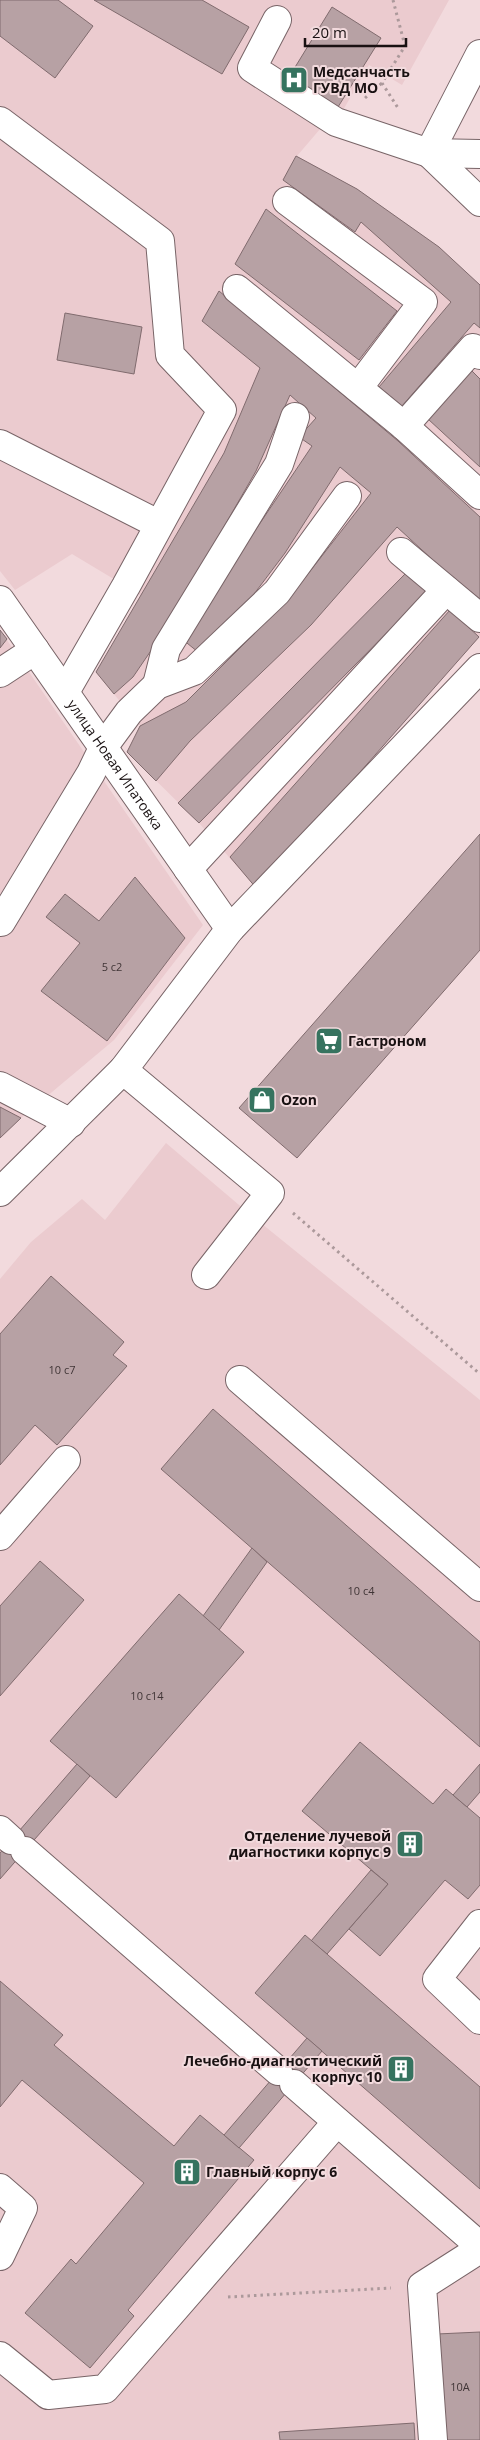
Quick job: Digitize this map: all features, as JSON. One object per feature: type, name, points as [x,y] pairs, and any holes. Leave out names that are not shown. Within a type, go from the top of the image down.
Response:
[{"type":"street","points":[[277,20],[252,68],[336,122],[429,153],[480,154]]},
{"type":"street","points":[[429,153],[480,54]]},
{"type":"street","points":[[0,121],[160,241],[170,355],[222,410],[158,524],[126,586],[65,692]]},
{"type":"street","points":[[429,153],[480,202]]},
{"type":"street","points":[[287,202],[424,302],[358,388]]},
{"type":"street","points":[[237,289],[404,426],[480,495]]},
{"type":"street","points":[[404,426],[473,348],[480,355]]},
{"type":"street","points":[[157,685],[166,649],[279,464],[295,417]]},
{"type":"street","points":[[0,444],[158,524]]},
{"type":"street","points":[[1,922],[91,773],[104,746],[129,712],[157,685],[194,671],[277,592],[347,496]]},
{"type":"street","points":[[401,552],[480,618]]},
{"type":"street","points":[[188,869],[446,590]]},
{"type":"street","name":"улица Новая Ипатовка","points":[[0,600],[104,746],[230,929]]},
{"type":"street","points":[[0,673],[35,650]]},
{"type":"street","points":[[0,1192],[123,1070],[230,929],[480,668]]},
{"type":"street","points":[[123,1070],[270,1193],[206,1275]]},
{"type":"street","points":[[0,1086],[71,1123]]},
{"type":"street","points":[[240,1380],[480,1587]]},
{"type":"street","points":[[0,1536],[66,1460]]},
{"type":"street","points":[[12,1840],[480,2248],[422,2286],[433,2440]]},
{"type":"street","points":[[480,1924],[437,1979],[480,2020]]},
{"type":"street","points":[[0,2356],[48,2395],[105,2389],[337,2122]]},
{"type":"street","points":[[0,2188],[22,2208],[0,2256]]},
{"type":"path","points":[[386,76],[405,46],[393,0]]},
{"type":"path","points":[[270,1193],[480,1374]]},
{"type":"path","points":[[183,2299],[422,2286]]},
{"type":"shaded area","points":[[0,0],[449,0],[402,85],[369,65],[342,112],[338,108],[297,156],[357,189],[439,247],[480,285],[480,636],[257,889],[199,823],[127,752],[140,726],[96,672],[142,596],[72,554],[15,590],[0,571]]},
{"type":"shaded area","points":[[0,630],[203,925],[114,1040],[0,1138]]},
{"type":"shaded area","points":[[166,1143],[252,1216],[480,1400],[480,2440],[0,2440],[0,1279],[31,1242],[82,1199],[105,1220]]},
{"type":"building","points":[[0,0],[58,0],[93,26],[55,78],[0,36]]},
{"type":"building","points":[[94,0],[202,0],[249,27],[222,74]]},
{"type":"building","points":[[332,7],[381,38],[338,107],[289,77]]},
{"type":"building","points":[[296,156],[357,189],[439,247],[480,285],[480,328],[474,323],[402,406],[379,387],[451,302],[361,222],[355,232],[283,180]]},
{"type":"building","points":[[266,209],[397,311],[359,360],[235,264]]},
{"type":"building","points":[[219,291],[398,441],[480,517],[480,599],[446,572],[397,527],[311,625],[190,741],[156,781],[127,752],[140,726],[186,702],[286,602],[371,493],[340,467],[285,553],[248,602],[198,652],[182,639],[312,446],[299,437],[316,418],[290,395],[256,471],[163,633],[133,677],[114,694],[96,672],[224,453],[260,368],[202,321]]},
{"type":"building","points":[[65,313],[142,327],[134,374],[57,360]]},
{"type":"building","points":[[471,370],[480,379],[480,467],[428,419]]},
{"type":"building","points":[[408,571],[429,590],[199,823],[178,803]]},
{"type":"building","points":[[450,610],[479,637],[257,889],[230,857]]},
{"type":"building","points":[[0,630],[7,639],[0,648]]},
{"type":"building","points":[[480,834],[480,950],[297,1158],[239,1108]]},
{"type":"building","points":[[135,877],[185,938],[107,1041],[41,991],[80,943],[46,917],[65,894],[99,921]]},
{"type":"building","points":[[0,1107],[21,1118],[0,1138]]},
{"type":"building","points":[[51,1276],[124,1342],[113,1355],[127,1366],[57,1445],[35,1425],[0,1465],[0,1334]]},
{"type":"building","points":[[213,1409],[480,1642],[480,1747],[161,1469]]},
{"type":"building","points":[[252,1548],[267,1562],[219,1630],[203,1616]]},
{"type":"building","points":[[40,1561],[84,1600],[0,1696],[0,1606]]},
{"type":"building","points":[[179,1594],[244,1652],[116,1798],[50,1741]]},
{"type":"building","name":"Отделение лучевой диагностики корпус 9","points":[[360,1742],[433,1804],[446,1789],[480,1818],[480,1885],[468,1899],[445,1880],[380,1956],[349,1929],[388,1884],[302,1811]]},
{"type":"building","points":[[77,1764],[90,1776],[0,1879],[0,1853]]},
{"type":"building","points":[[480,1764],[480,1792],[467,1807],[453,1795]]},
{"type":"building","points":[[371,1870],[388,1884],[327,1954],[311,1941]]},
{"type":"building","name":"Лечебно-диагностический корпус 10","points":[[305,1935],[480,2087],[480,2189],[255,1993]]},
{"type":"building","name":"Главный корпус 6","points":[[0,1981],[63,2035],[54,2045],[174,2146],[200,2115],[254,2160],[128,2310],[134,2316],[90,2368],[25,2313],[71,2259],[76,2264],[144,2183],[22,2080],[0,2107]]},
{"type":"building","points":[[307,2038],[322,2051],[239,2148],[224,2135]]},
{"type":"building","points":[[480,2332],[480,2440],[445,2440],[437,2334]]},
{"type":"building","points":[[414,2423],[415,2440],[280,2440],[279,2432]]},
{"type":"place","name":"Медсанчасть ГУВД МО","points":[[294,80]]},
{"type":"place","name":"Гастроном","points":[[329,1041]]},
{"type":"place","name":"Ozon","points":[[262,1100]]},
{"type":"place","name":"Отделение лучевой диагностики корпус 9","points":[[410,1844]]},
{"type":"place","name":"Лечебно-диагностический корпус 10","points":[[401,2069]]},
{"type":"place","name":"Главный корпус 6","points":[[187,2172]]}]
